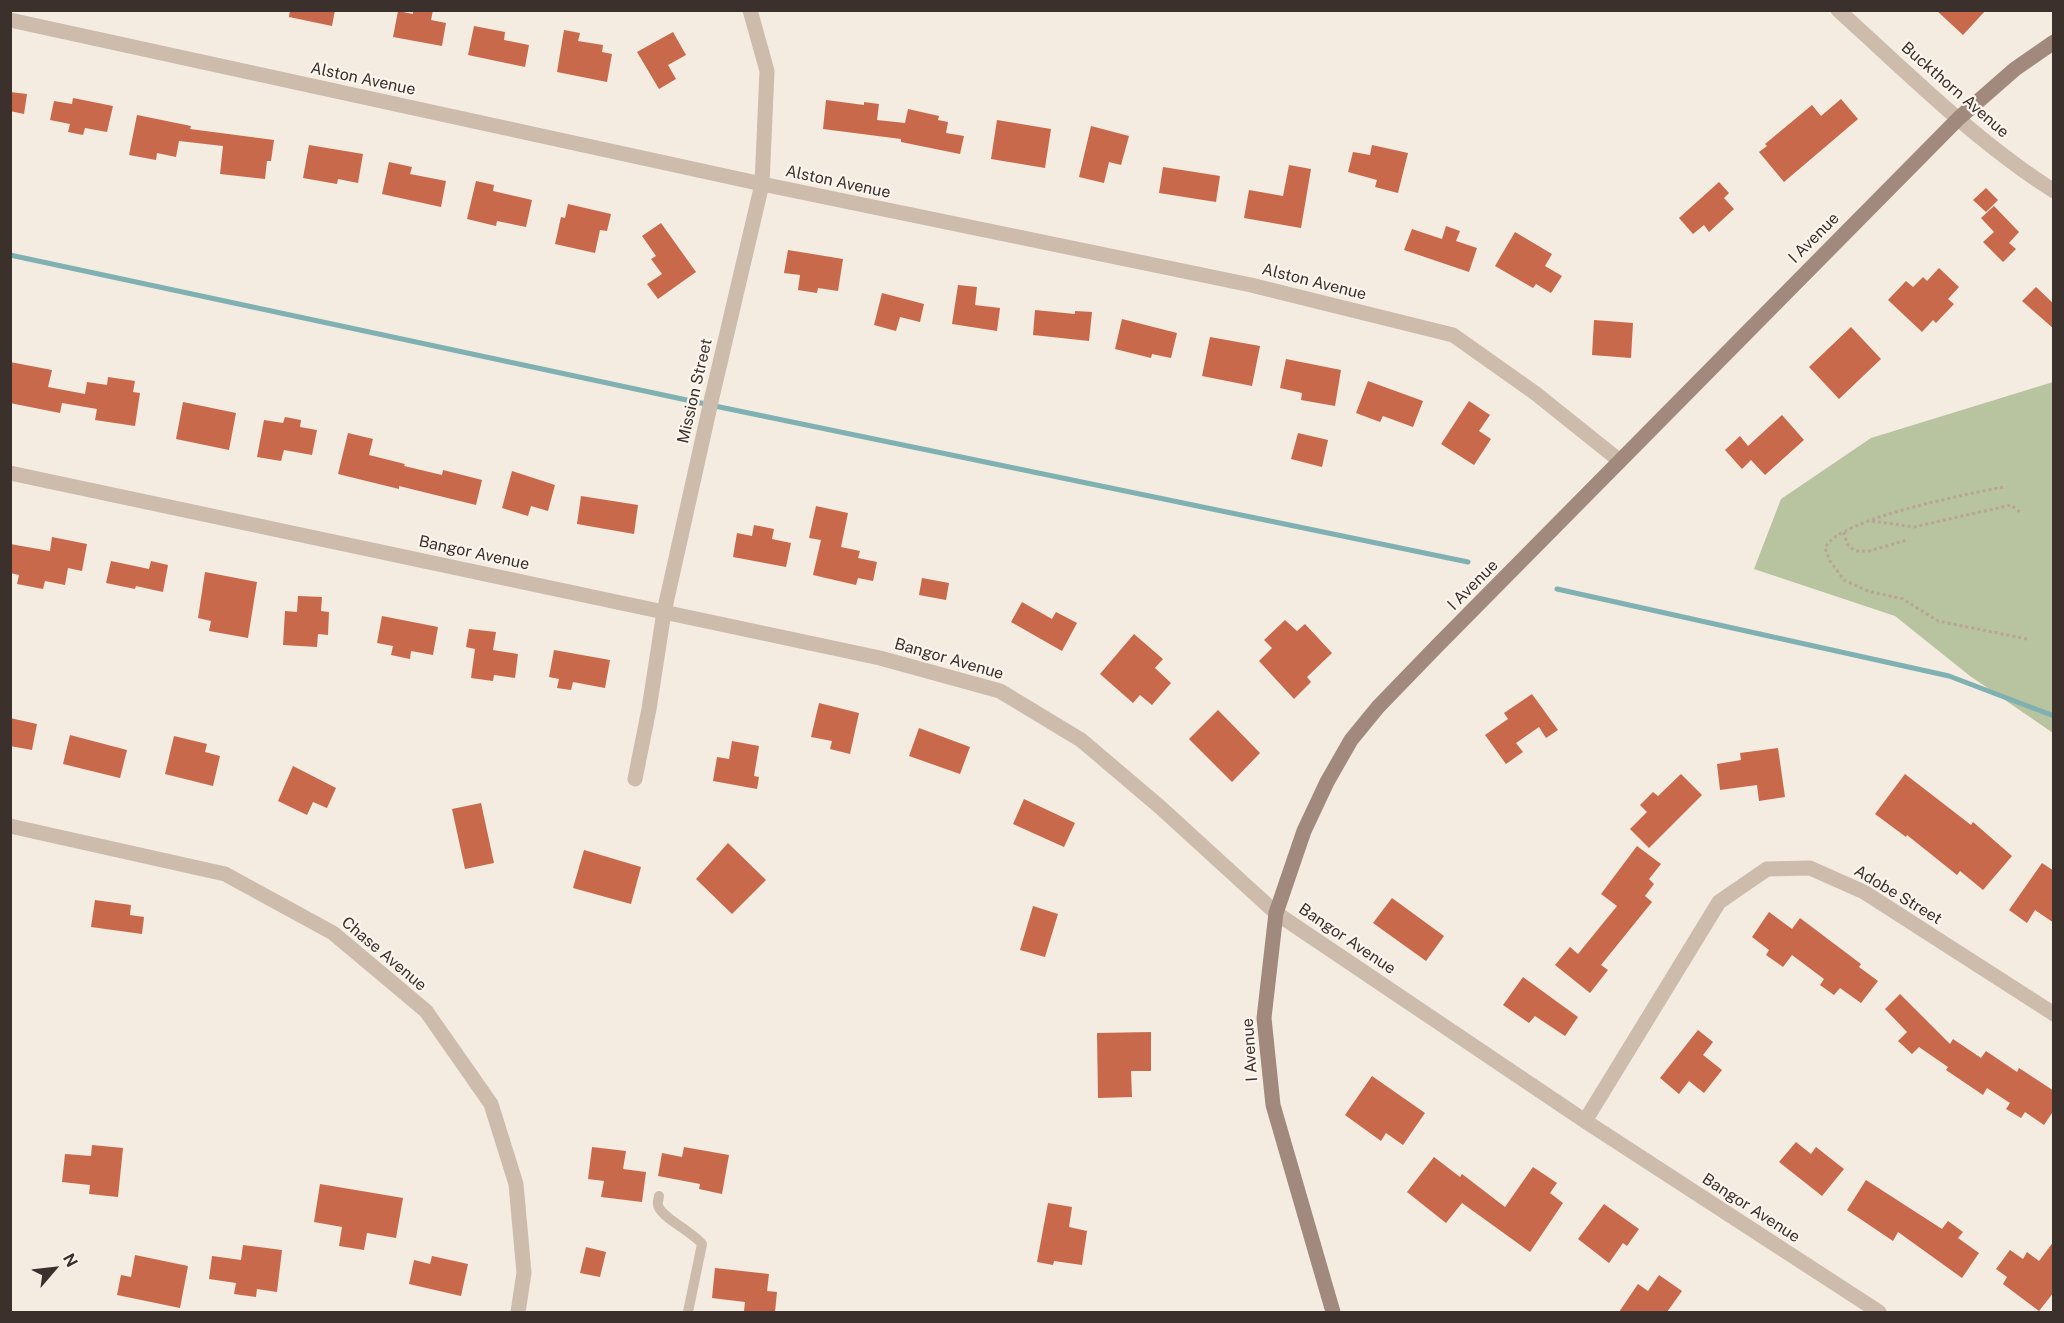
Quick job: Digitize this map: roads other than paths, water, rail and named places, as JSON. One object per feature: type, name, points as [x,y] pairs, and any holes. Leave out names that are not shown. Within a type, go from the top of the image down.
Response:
[{"type":"main road","name":"I Avenue","points":[[1333,1312],[1273,1105],[1264,1018],[1276,913],[1304,831],[1327,782],[1351,740],[1393,692],[1959,118],[2015,69],[2054,42]]},
{"type":"street","name":"Mission Street","points":[[635,779],[664,612],[762,184],[767,71],[750,10]]},
{"type":"street","name":"Buckthorn Avenue","points":[[1838,10],[1959,118],[2030,176],[2054,191]]},
{"type":"street","name":"Alston Avenue","points":[[10,20],[762,184],[1251,285],[1453,334],[1535,393],[1620,461]]},
{"type":"street","name":"Bangor Avenue","points":[[10,473],[880,658],[1000,691],[1081,740],[1160,807],[1276,913],[1585,1121],[1879,1312]]},
{"type":"street","name":"Chase Avenue","points":[[10,826],[225,874],[333,933],[426,1011],[490,1104],[516,1184],[524,1273],[518,1312]]},
{"type":"street","name":"Adobe Street","points":[[1585,1121],[1719,902],[1767,869],[1810,868],[1864,892],[2054,1014]]},
{"type":"lane","points":[[659,1196],[657,1205],[663,1215],[697,1237],[702,1244],[688,1312]]},
{"type":"waterway","points":[[10,255],[710,405],[1468,562]]},
{"type":"waterway","points":[[1557,589],[1949,676],[2054,716]]}]
